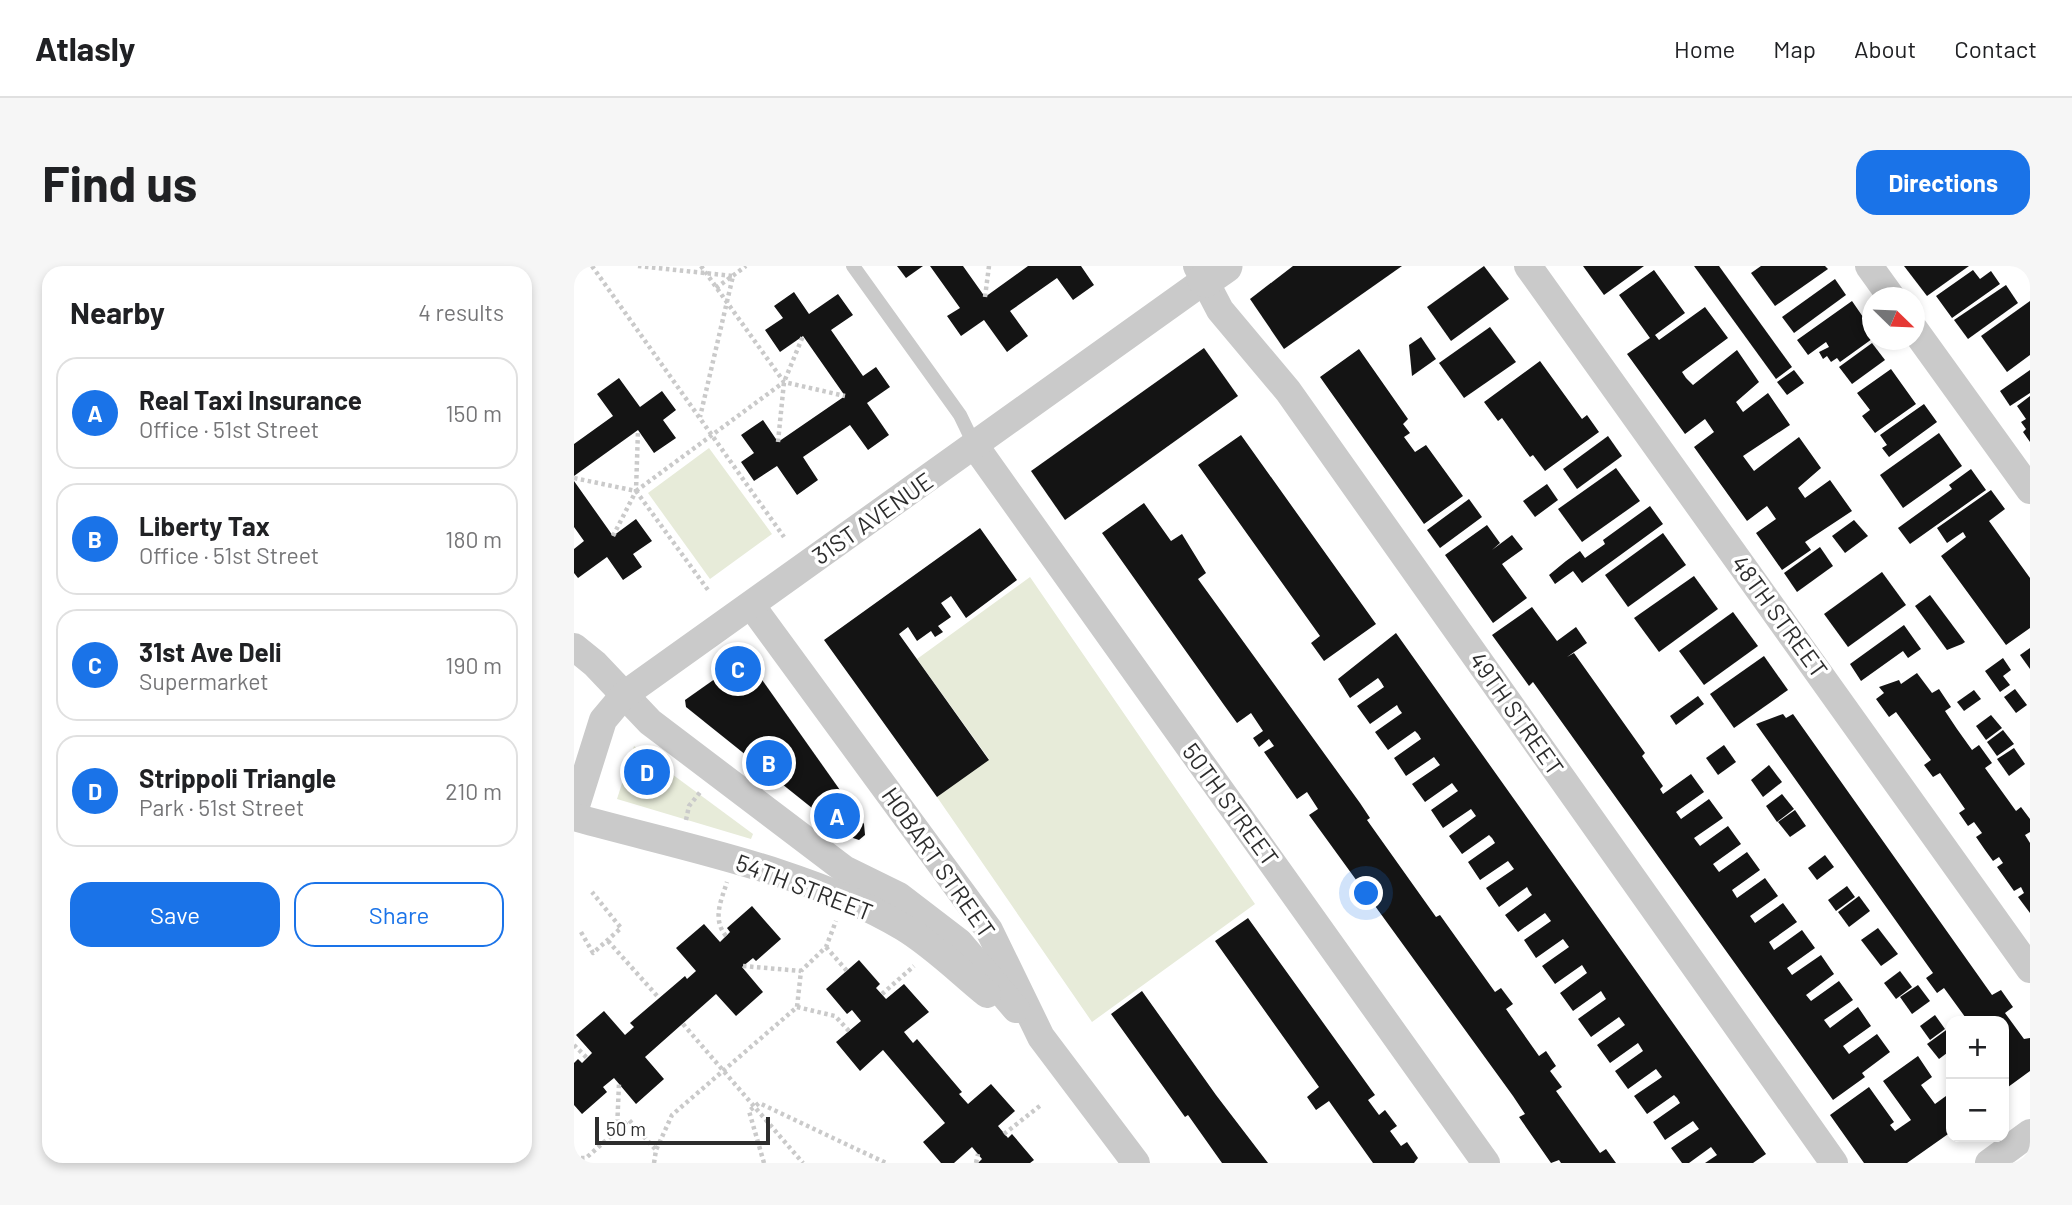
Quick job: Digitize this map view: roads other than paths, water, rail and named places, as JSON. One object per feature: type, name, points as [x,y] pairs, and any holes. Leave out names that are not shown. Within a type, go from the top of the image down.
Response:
[{"type":"street","name":"48TH STREET","points":[[1528,266],[2030,969]]},
{"type":"street","points":[[1869,266],[1884,287]]},
{"type":"street","name":"31ST AVENUE","points":[[574,815],[603,720],[624,695],[975,446],[1209,271]]},
{"type":"street","name":"49TH STREET","points":[[1209,271],[1220,310],[1288,391],[1834,1163]]},
{"type":"street","points":[[1925,344],[2030,490]]},
{"type":"street","name":"50TH STREET","points":[[975,446],[1486,1163]]},
{"type":"street","name":"HOBART STREET","points":[[751,606],[989,930],[1041,1037],[1136,1163]]},
{"type":"street","points":[[574,647],[650,722],[844,869],[899,896],[959,942],[1041,1037]]},
{"type":"street","name":"54TH STREET","points":[[574,815],[743,863],[836,894],[904,928],[1041,1037]]},
{"type":"street","points":[[1989,1163],[2030,1133]]},
{"type":"lane","points":[[853,266],[960,415],[975,446]]},
{"type":"place","name":"31st Ave Deli","points":[[738,669]]},
{"type":"place","name":"Liberty Tax","points":[[769,763]]},
{"type":"place","name":"Strippoli Triangle","points":[[647,772]]},
{"type":"place","name":"Real Taxi Insurance","points":[[837,816]]}]
